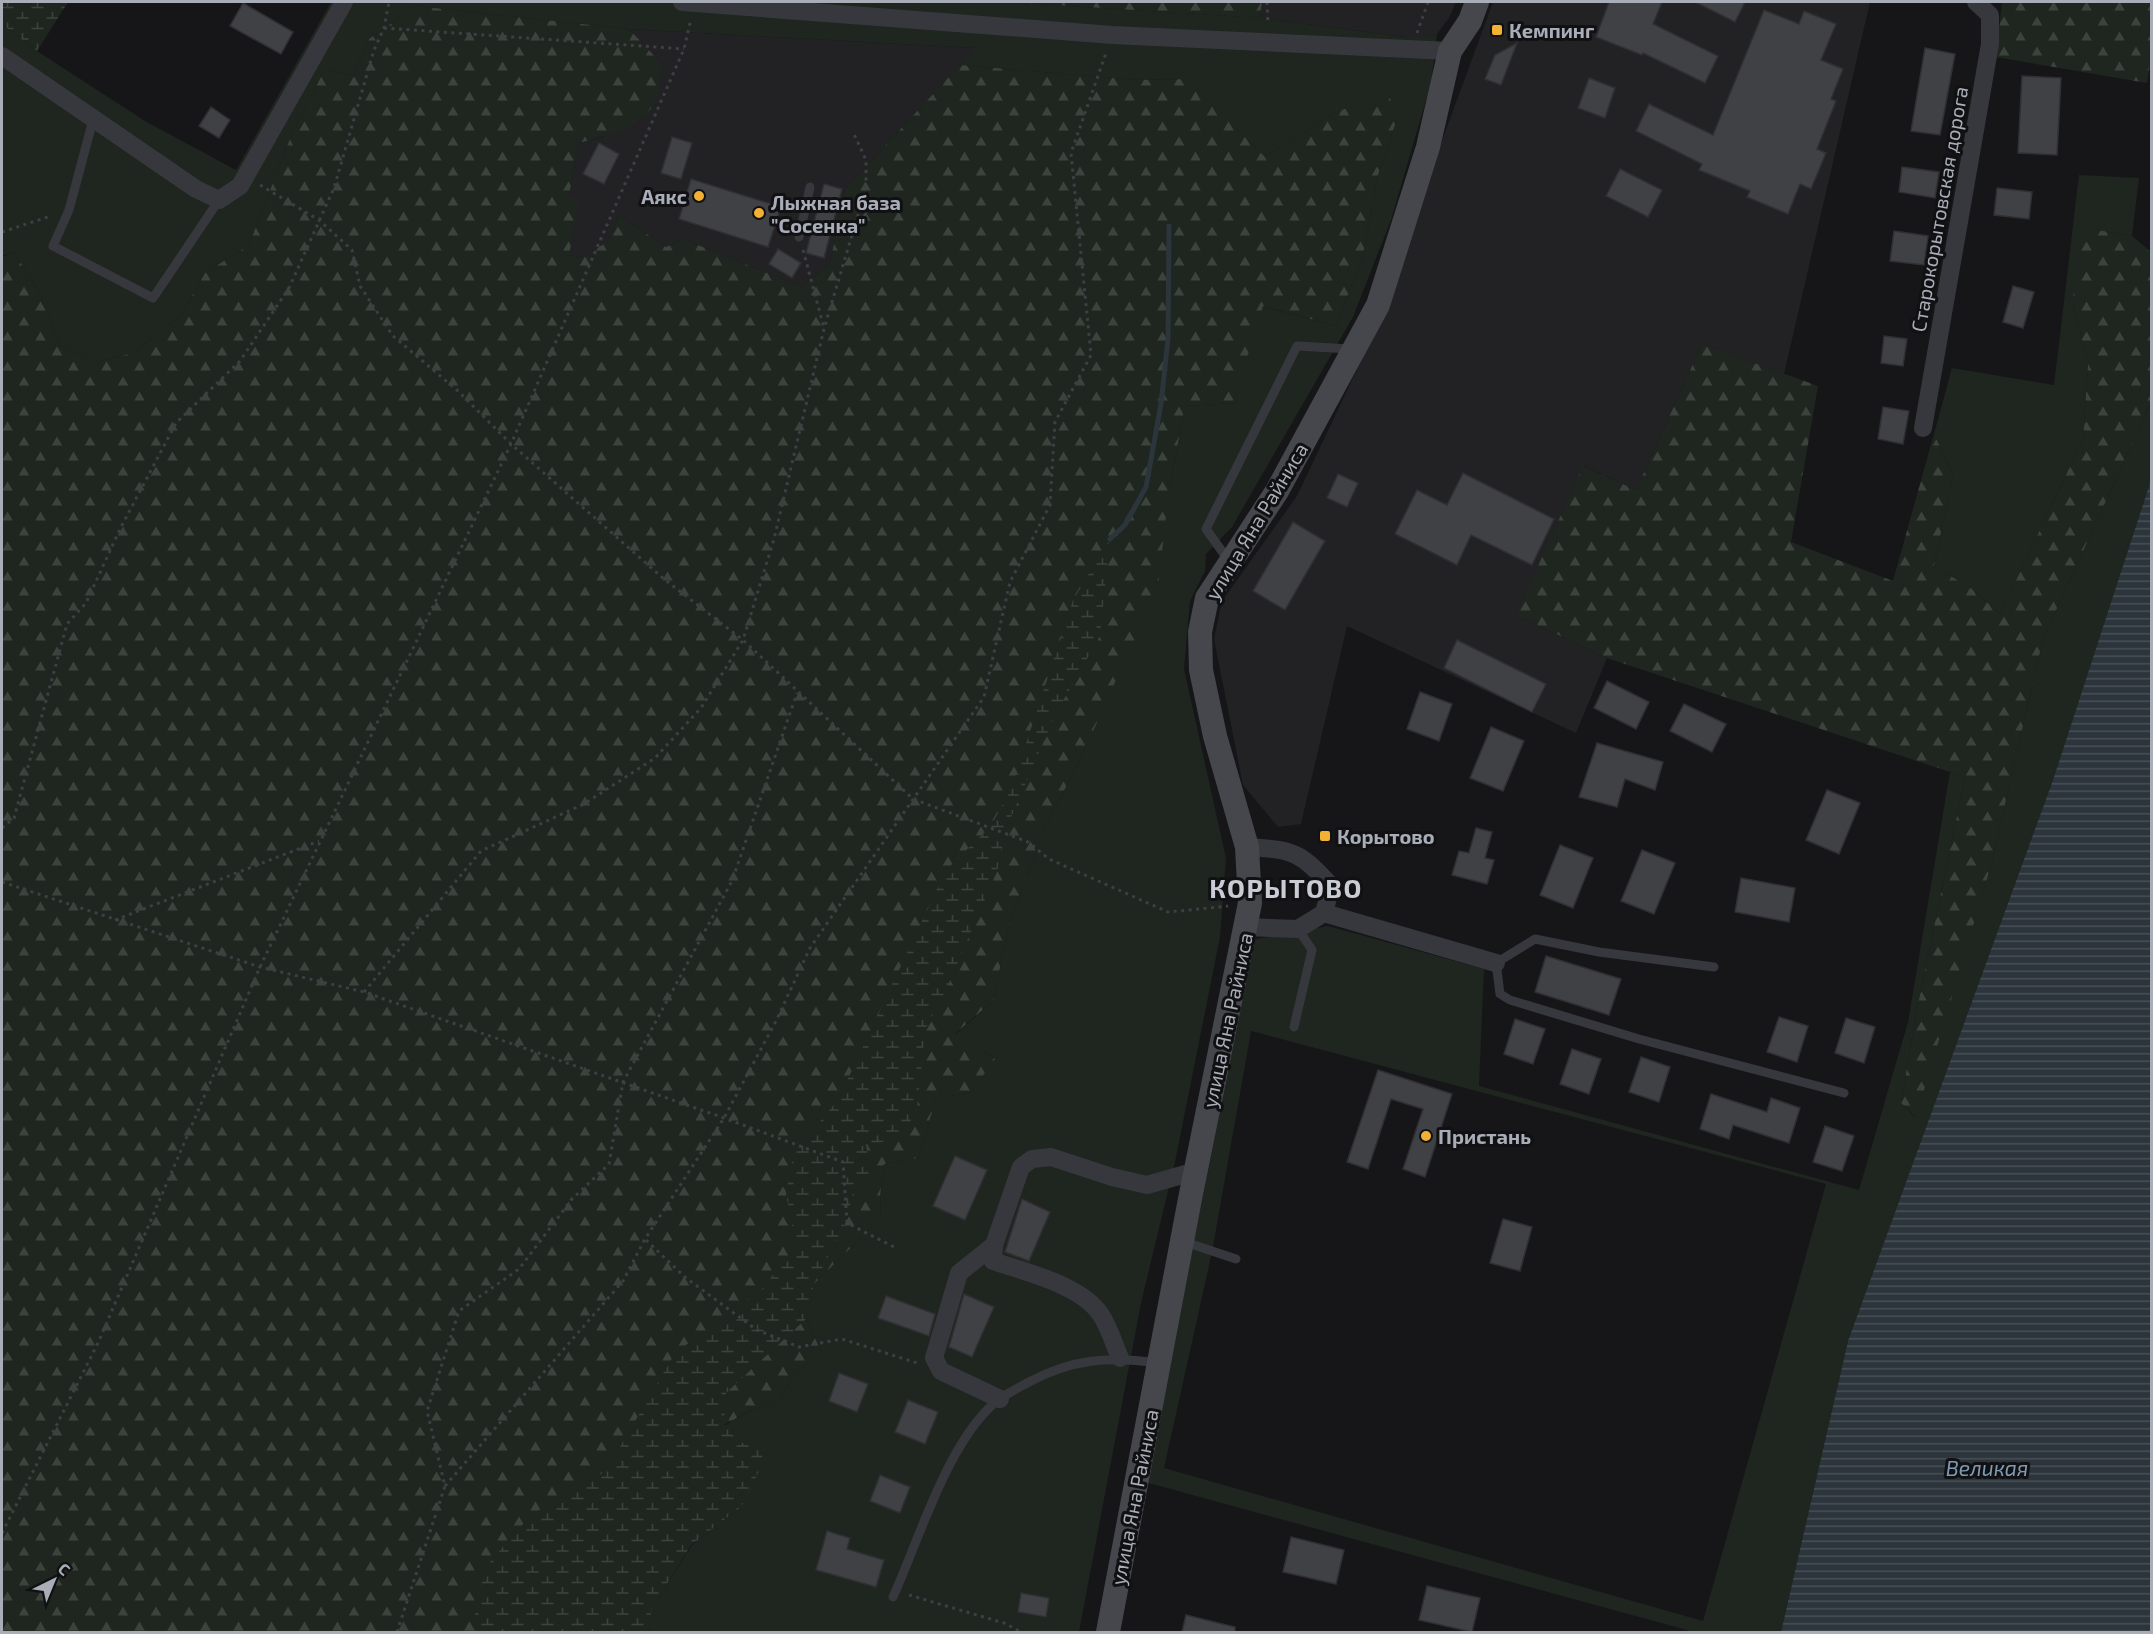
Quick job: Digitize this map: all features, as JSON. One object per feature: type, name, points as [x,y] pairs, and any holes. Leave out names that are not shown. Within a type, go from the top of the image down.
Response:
[{"type":"street","points":[[2,56],[196,189],[219,200],[240,186],[344,2]]},
{"type":"street","points":[[690,2],[1113,34],[1450,51]]},
{"type":"street","name":"улица Яна Райниса","points":[[1108,1632],[1182,1241],[1250,903],[1247,847],[1215,736],[1201,670],[1200,632],[1207,598],[1277,491],[1378,305],[1428,147],[1450,51],[1470,21],[1477,2]]},
{"type":"street","name":"Старокорытовская дорога","points":[[1923,428],[1990,44],[1990,15],[1976,2]]},
{"type":"street","points":[[1246,927],[1299,929],[1324,913],[1331,886],[1306,859],[1287,850],[1247,847]]},
{"type":"street","points":[[1324,913],[1496,963]]},
{"type":"street","points":[[1120,1358],[1101,1315],[1088,1299],[1047,1279],[993,1261],[994,1245],[1021,1167],[1032,1159],[1051,1157],[1112,1177],[1148,1185],[1196,1172]]},
{"type":"street","points":[[994,1245],[958,1273],[934,1358],[941,1371],[1000,1399]]},
{"type":"lane","points":[[93,120],[69,210],[53,246],[153,298],[219,200]]},
{"type":"lane","points":[[799,237],[810,187]]},
{"type":"lane","points":[[1230,562],[1206,529],[1297,346],[1354,350]]},
{"type":"lane","points":[[1294,1028],[1312,950],[1299,929]]},
{"type":"lane","points":[[1714,967],[1599,952],[1535,939],[1496,963],[1500,994],[1510,1000],[1639,1039],[1844,1093]]},
{"type":"lane","points":[[1182,1241],[1236,1259]]},
{"type":"lane","points":[[895,1594],[943,1478],[972,1429],[1000,1399],[1051,1371],[1073,1363],[1120,1358],[1159,1363]]},
{"type":"path","points":[[2,828],[14,818],[67,624],[86,603],[120,529],[176,423],[240,361],[289,288],[334,188],[390,2]]},
{"type":"path","points":[[2,1533],[98,1343],[260,967],[511,444],[684,49],[690,2]]},
{"type":"path","points":[[1412,49],[1428,2]]},
{"type":"path","points":[[384,28],[684,49]]},
{"type":"path","points":[[397,1632],[445,1486],[623,1281],[645,1239],[724,1118],[776,1021],[810,948],[984,697],[1010,582],[1050,505],[1055,422],[1091,355],[1071,153],[1113,34]]},
{"type":"path","points":[[364,992],[481,850],[584,804],[655,758],[701,708],[743,640],[774,539],[824,329],[866,188],[866,160],[853,132]]},
{"type":"path","points":[[245,176],[319,220],[352,250],[360,286],[393,336],[458,391],[511,444],[664,579],[743,640],[913,799],[1028,842],[1049,859],[1168,912],[1250,903]]},
{"type":"path","points":[[2,232],[69,210]]},
{"type":"path","points":[[799,237],[824,329]]},
{"type":"path","points":[[445,1486],[427,1411],[459,1311],[519,1269],[572,1199],[609,1164],[622,1082],[732,881],[798,693]]},
{"type":"path","points":[[115,920],[321,840]]},
{"type":"path","points":[[2,882],[260,967],[364,992],[843,1162],[847,1223],[896,1248]]},
{"type":"path","points":[[645,1239],[686,1278],[757,1330],[799,1347],[842,1339],[941,1371]]},
{"type":"path","points":[[895,1594],[1004,1623],[1021,1632]]},
{"type":"shaded area","points":[[1262,2],[1456,2],[1449,18],[1437,34],[1427,37],[1406,37],[1260,18]]},
{"type":"shaded area","points":[[1493,2],[1870,2],[1784,374],[1702,344],[1636,490],[1584,466],[1516,615],[1607,658],[1576,733],[1347,626],[1301,824],[1278,827],[1243,785],[1214,639],[1222,601],[1297,496],[1361,361]]},
{"type":"shaded area","points":[[629,29],[976,48],[845,189],[830,263],[802,287],[683,239],[666,247],[619,215],[610,240],[582,258],[569,255],[569,195],[579,143],[603,137],[663,65]]},
{"type":"green space","points":[[2,2],[68,2],[37,51],[2,24]]},
{"type":"green space","points":[[331,2],[1009,2],[1260,18],[1406,37],[1427,37],[1437,34],[1431,83],[1391,220],[1353,317],[1232,527],[1206,554],[1205,571],[1190,601],[1184,669],[1226,858],[1220,937],[1175,1162],[1141,1303],[1079,1632],[648,1632],[651,1610],[692,1545],[741,1507],[763,1448],[740,1442],[724,1426],[750,1411],[780,1400],[795,1374],[821,1351],[806,1319],[814,1284],[881,1218],[880,1197],[884,1164],[918,1158],[936,1099],[971,1092],[994,1058],[956,1034],[993,1001],[1008,929],[1046,825],[1080,760],[1117,673],[1169,490],[1185,406],[1233,403],[1262,306],[1336,326],[1363,256],[1377,178],[1398,116],[1336,112],[1265,157],[1187,79],[1137,80],[960,65],[975,48],[629,29],[416,6],[369,39],[353,76],[325,69],[291,136],[249,245],[205,273],[181,315],[133,353],[96,362],[59,345],[40,294],[14,252],[2,256],[2,24],[37,51],[145,121],[236,170]]},
{"type":"green space","points":[[1009,2],[1262,2],[1260,18]]},
{"type":"green space","points":[[2002,2],[2151,2],[2152,51],[2147,83],[1996,57]]},
{"type":"green space","points":[[416,6],[629,29],[663,65],[657,97],[646,114],[619,131],[579,143],[569,195],[579,203],[569,255],[582,258],[610,240],[619,215],[666,247],[683,239],[802,287],[830,263],[845,189],[960,65],[1137,80],[1187,79],[1265,157],[1336,112],[1388,94],[1398,116],[1377,178],[1363,256],[1336,326],[1263,306],[1233,403],[1185,406],[1169,490],[1158,587],[1080,760],[1046,825],[1008,929],[993,1001],[956,1033],[995,1059],[971,1092],[936,1099],[918,1158],[884,1164],[880,1197],[881,1218],[814,1284],[806,1319],[821,1351],[795,1374],[780,1400],[750,1411],[724,1425],[740,1442],[763,1448],[761,1467],[741,1507],[691,1545],[651,1610],[648,1632],[2,1632],[2,257],[14,252],[40,294],[59,345],[96,362],[133,353],[181,315],[205,273],[249,245],[291,136],[325,69],[353,76],[369,39]]},
{"type":"green space","points":[[2079,175],[2139,178],[2132,236],[2092,229],[2073,301],[2088,365],[2083,439],[2000,614],[1972,589],[1934,566],[1953,474],[1934,434],[1952,368],[2054,385]]},
{"type":"green space","points":[[2092,229],[2132,236],[2151,252],[2151,402],[2043,639],[1990,869],[1916,1117],[1901,1103],[1916,1014],[1965,777],[1607,658],[1516,615],[1583,466],[1636,490],[1702,344],[1818,386],[1791,542],[1893,581],[1934,434],[1953,474],[1934,566],[1972,589],[2000,614],[2083,439],[2088,365],[2073,301],[2077,251]]},
{"type":"green space","points":[[2151,402],[2151,480],[2053,780],[1848,1341],[1781,1632],[1694,1632],[1145,1482],[1216,1132],[1251,940],[1328,926],[1484,969],[1479,1086],[1859,1190],[1908,1022],[1950,772],[1965,777],[1916,1014],[1901,1103],[1915,1117],[1990,869],[2043,639]],"holes":[[[1251,1031],[1826,1184],[1703,1621],[1164,1468],[1212,1252]]]},
{"type":"green space","points":[[1110,539],[1100,636],[1055,715],[1006,829],[997,871],[945,992],[925,1030],[917,1109],[900,1140],[866,1144],[872,1181],[854,1189],[846,1222],[814,1284],[806,1319],[726,1393],[724,1426],[740,1442],[763,1448],[761,1467],[741,1507],[691,1545],[651,1610],[648,1632],[478,1632],[474,1606],[489,1563],[531,1515],[606,1471],[675,1353],[763,1288],[796,1245],[786,1194],[795,1145],[811,1133],[839,1098],[946,870],[990,827],[1011,790],[1073,600]]},
{"type":"water","name":"Великая","points":[[2151,480],[2151,1632],[1781,1632],[1848,1341],[2053,780]]},
{"type":"building","points":[[1609,2],[1662,2],[1653,24],[1718,56],[1705,83],[1643,53],[1642,55],[1596,37]]},
{"type":"building","points":[[1695,2],[1745,2],[1735,22]]},
{"type":"building","points":[[243,3],[293,32],[281,54],[230,26]]},
{"type":"building","points":[[1764,10],[1799,24],[1804,11],[1836,24],[1821,60],[1843,69],[1831,99],[1836,101],[1817,149],[1826,153],[1811,189],[1800,184],[1788,214],[1747,197],[1750,191],[1699,170],[1702,164],[1636,131],[1649,104],[1713,135]]},
{"type":"building","points":[[1517,43],[1501,85],[1485,79],[1495,55]]},
{"type":"building","points":[[1925,48],[1955,54],[1940,135],[1911,131]]},
{"type":"building","points":[[2022,76],[2061,78],[2057,155],[2018,153]]},
{"type":"building","points":[[1589,78],[1615,88],[1605,118],[1578,108]]},
{"type":"building","points":[[211,107],[230,120],[219,138],[199,126]]},
{"type":"building","points":[[672,137],[692,143],[681,179],[661,173]]},
{"type":"building","points":[[599,143],[619,154],[604,184],[583,174]]},
{"type":"building","points":[[1902,167],[1939,172],[1935,198],[1899,192]]},
{"type":"building","points":[[1620,169],[1662,190],[1648,217],[1606,196]]},
{"type":"building","points":[[691,179],[781,207],[768,247],[679,219]]},
{"type":"building","points":[[824,184],[842,189],[824,258],[806,253]]},
{"type":"building","points":[[1997,188],[2032,192],[2029,219],[1994,215]]},
{"type":"building","points":[[1894,231],[1928,236],[1924,265],[1890,261]]},
{"type":"building","points":[[778,249],[801,263],[792,278],[769,264]]},
{"type":"building","points":[[2013,286],[2034,292],[2023,328],[2003,322]]},
{"type":"building","points":[[1884,336],[1907,339],[1903,366],[1881,363]]},
{"type":"building","points":[[1883,407],[1909,411],[1903,444],[1878,439]]},
{"type":"building","points":[[1463,473],[1554,519],[1532,565],[1471,535],[1457,565],[1395,534],[1417,490],[1447,505]]},
{"type":"building","points":[[1338,474],[1358,483],[1347,507],[1327,498]]},
{"type":"building","points":[[1293,522],[1325,541],[1285,610],[1253,591]]},
{"type":"building","points":[[1457,640],[1546,684],[1532,712],[1444,668]]},
{"type":"building","points":[[1607,681],[1649,702],[1636,729],[1594,708]]},
{"type":"building","points":[[1420,692],[1452,704],[1439,741],[1407,729]]},
{"type":"building","points":[[1684,704],[1726,724],[1712,752],[1670,731]]},
{"type":"building","points":[[1491,727],[1524,741],[1503,791],[1470,778]]},
{"type":"building","points":[[1597,743],[1663,762],[1655,790],[1625,779],[1617,807],[1579,797]]},
{"type":"building","points":[[1827,790],[1860,803],[1839,854],[1806,840]]},
{"type":"building","points":[[1476,828],[1492,832],[1485,858],[1494,860],[1487,884],[1452,875],[1459,851],[1469,853]]},
{"type":"building","points":[[1560,845],[1593,858],[1573,908],[1540,895]]},
{"type":"building","points":[[1642,850],[1675,863],[1654,914],[1621,901]]},
{"type":"building","points":[[1741,878],[1795,888],[1789,922],[1735,912]]},
{"type":"building","points":[[1546,956],[1621,979],[1609,1015],[1535,992]]},
{"type":"building","points":[[1779,1017],[1808,1026],[1797,1062],[1767,1052]]},
{"type":"building","points":[[1846,1018],[1875,1027],[1864,1063],[1835,1053]]},
{"type":"building","points":[[1515,1019],[1545,1029],[1533,1064],[1504,1054]]},
{"type":"building","points":[[1572,1049],[1601,1059],[1589,1094],[1560,1084]]},
{"type":"building","points":[[1641,1057],[1670,1067],[1659,1102],[1629,1092]]},
{"type":"building","name":"Пристань","points":[[1378,1070],[1452,1094],[1425,1177],[1403,1169],[1423,1109],[1391,1099],[1368,1169],[1347,1162]]},
{"type":"building","points":[[1711,1094],[1767,1112],[1771,1098],[1800,1108],[1789,1143],[1733,1125],[1729,1139],[1700,1129]]},
{"type":"building","points":[[1825,1126],[1854,1136],[1842,1171],[1813,1162]]},
{"type":"building","points":[[955,1156],[987,1170],[965,1220],[933,1206]]},
{"type":"building","points":[[1022,1199],[1050,1212],[1029,1261],[1005,1252]]},
{"type":"building","points":[[1503,1219],[1532,1227],[1520,1271],[1490,1263]]},
{"type":"building","points":[[964,1294],[994,1307],[972,1357],[949,1347]]},
{"type":"building","points":[[886,1296],[935,1314],[929,1336],[878,1318]]},
{"type":"building","points":[[839,1373],[868,1384],[857,1412],[829,1401]]},
{"type":"building","points":[[908,1400],[938,1412],[925,1444],[895,1432]]},
{"type":"building","points":[[880,1475],[910,1487],[900,1513],[870,1501]]},
{"type":"building","points":[[827,1531],[850,1538],[847,1549],[884,1560],[876,1587],[816,1570]]},
{"type":"building","points":[[1291,1537],[1344,1550],[1336,1584],[1283,1572]]},
{"type":"building","points":[[1427,1586],[1480,1598],[1472,1632],[1419,1620]]},
{"type":"building","points":[[1021,1593],[1049,1598],[1046,1617],[1018,1612]]},
{"type":"building","points":[[1186,1615],[1235,1627],[1235,1632],[1182,1632]]},
{"type":"waterway","points":[[1110,539],[1125,525],[1146,487],[1161,404],[1168,339],[1169,226]]},
{"type":"place","name":"Кемпинг","points":[[1497,30]]},
{"type":"place","name":"Аякс","points":[[699,196]]},
{"type":"place","name":"Лыжная база \"Сосенка\"","points":[[759,213]]},
{"type":"place","name":"Корытово","points":[[1325,836]]},
{"type":"place","name":"Пристань","points":[[1426,1136]]},
{"type":"district","name":"КОРЫТОВО","points":[[1286,887]]}]
